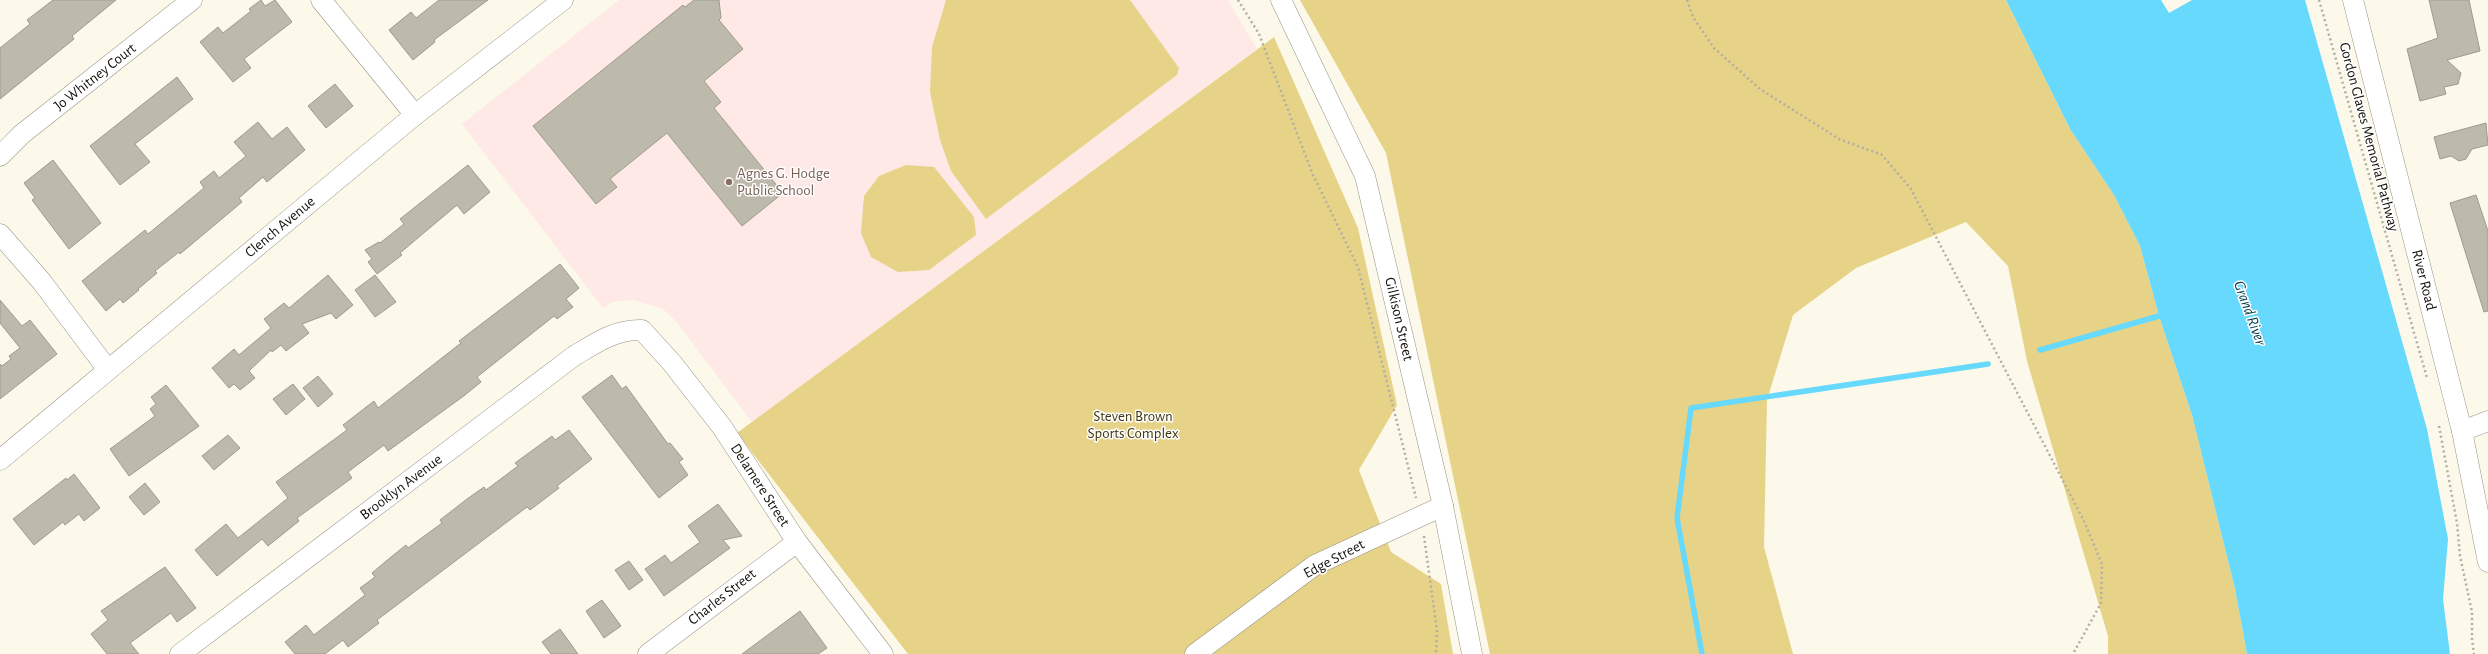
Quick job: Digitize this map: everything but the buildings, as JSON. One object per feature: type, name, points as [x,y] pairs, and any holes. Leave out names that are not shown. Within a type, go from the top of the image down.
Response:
[{"type":"street","name":"Jo Whitney Court","points":[[0,156],[22,134],[192,0]]},
{"type":"street","points":[[321,0],[415,115]]},
{"type":"street","name":"Clench Avenue","points":[[0,460],[415,115],[563,0]]},
{"type":"street","name":"Gilkison Street","points":[[1281,0],[1365,176],[1443,506],[1472,654]]},
{"type":"street","name":"River Road","points":[[2353,0],[2462,431],[2488,562]]},
{"type":"street","points":[[0,234],[42,282],[108,370]]},
{"type":"street","name":"Delamere Street","points":[[628,330],[642,330],[672,363],[722,427],[797,542],[883,654]]},
{"type":"street","name":"Brooklyn Avenue","points":[[180,654],[574,356],[606,337],[628,330]]},
{"type":"street","points":[[2462,431],[2488,422]]},
{"type":"street","name":"Edge Street","points":[[1195,654],[1315,565],[1443,506]]},
{"type":"street","name":"Charles Street","points":[[648,654],[797,542]]},
{"type":"path","points":[[1238,0],[1258,34],[1313,175],[1358,267],[1421,516],[1437,631],[1436,654]]},
{"type":"path","points":[[1687,0],[1693,17],[1714,48],[1760,89],[1838,139],[1882,155],[1911,189],[2084,521],[2102,564],[2101,603],[2073,654]]},
{"type":"path","name":"Gordon Glaves Memorial Pathway","points":[[2319,0],[2428,382]]},
{"type":"path","points":[[2437,418],[2457,523],[2460,556],[2472,612],[2472,639],[2474,654]]},
{"type":"shaded area","name":"Agnes G. Hodge Public School","points":[[619,0],[1228,0],[1257,49],[752,422],[675,320],[663,309],[634,300],[612,302],[603,308],[462,124]]},
{"type":"green space","points":[[946,0],[1130,0],[1179,68],[1177,75],[986,219],[951,171],[940,140],[930,92],[932,47]]},
{"type":"green space","points":[[1300,0],[2006,0],[2070,129],[2114,195],[2140,246],[2159,316],[2192,415],[2235,589],[2247,654],[2108,654],[2108,636],[2027,361],[2008,266],[1966,222],[1856,268],[1793,315],[1767,400],[1764,547],[1793,654],[1490,654],[1386,153]]},
{"type":"green space","name":"Steven Brown Sports Complex","points":[[1274,37],[1358,228],[1397,405],[1359,470],[1391,552],[1441,584],[1453,654],[908,654],[737,433]]},
{"type":"green space","points":[[906,165],[934,167],[974,217],[976,235],[929,270],[898,272],[871,257],[861,233],[864,196],[879,176]]},
{"type":"water","name":"Grand River","points":[[2006,0],[2161,0],[2169,13],[2192,0],[2305,0],[2427,429],[2448,539],[2443,599],[2450,654],[2247,654],[2235,589],[2192,415],[2159,316],[2140,246],[2114,195],[2070,129]]},
{"type":"waterway","points":[[2040,350],[2166,314]]},
{"type":"waterway","points":[[1702,654],[1677,518],[1691,408],[1988,364]]},
{"type":"place","name":"Agnes G. Hodge Public School","points":[[729,182]]}]
